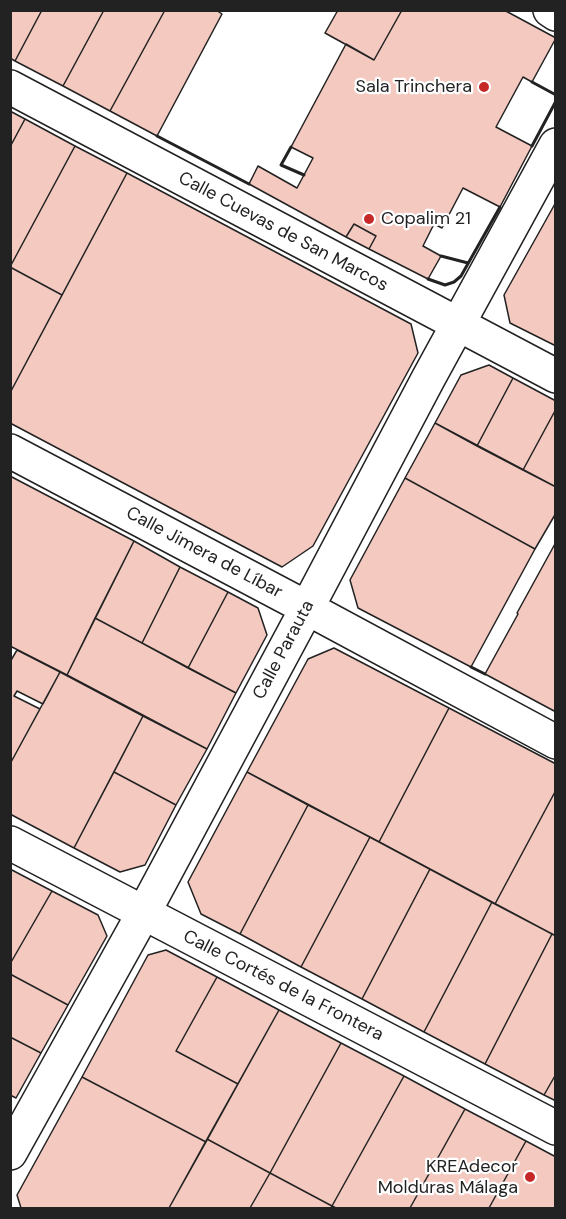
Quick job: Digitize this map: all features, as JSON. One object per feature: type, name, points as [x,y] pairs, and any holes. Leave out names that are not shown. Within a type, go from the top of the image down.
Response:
[{"type":"street","points":[[550,10],[555,14]]},
{"type":"street","name":"Calle Cuevas de San Marcos","points":[[10,87],[555,376]]},
{"type":"street","name":"Calle Parauta","points":[[10,1153],[143,914],[457,324],[555,145]]},
{"type":"street","name":"Calle Jimera de Líbar","points":[[10,451],[555,742]]},
{"type":"street","name":"Calle Cortés de la Frontera","points":[[10,843],[555,1128]]},
{"type":"building","points":[[10,10],[42,10],[15,61],[10,58]]},
{"type":"building","points":[[42,10],[104,10],[63,86],[15,61]]},
{"type":"building","points":[[104,10],[165,10],[110,111],[63,86]]},
{"type":"building","points":[[165,10],[216,10],[222,14],[157,136],[110,111]]},
{"type":"building","points":[[338,10],[402,10],[374,60],[325,33]]},
{"type":"building","points":[[402,10],[504,10],[556,38],[532,82],[523,77],[496,127],[532,146],[500,207],[463,188],[442,228],[434,224],[423,246],[441,256],[428,279],[369,249],[376,236],[354,224],[346,237],[249,184],[258,166],[297,188],[313,158],[291,147],[346,44],[374,60]]},
{"type":"building","points":[[10,111],[25,119],[10,147]]},
{"type":"building","points":[[25,119],[75,146],[10,267],[10,147]]},
{"type":"building","points":[[75,146],[127,173],[62,295],[10,267]]},
{"type":"building","points":[[127,173],[411,324],[418,353],[313,546],[282,567],[10,423],[10,393]]},
{"type":"building","points":[[556,202],[556,346],[510,323],[504,295]]},
{"type":"building","points":[[354,224],[376,236],[369,249],[346,237]]},
{"type":"building","points":[[10,267],[62,295],[10,393]]},
{"type":"building","points":[[489,365],[513,378],[477,446],[435,423],[461,375]]},
{"type":"building","points":[[513,378],[556,401],[556,409],[523,470],[477,446]]},
{"type":"building","points":[[556,409],[556,487],[523,470]]},
{"type":"building","points":[[435,423],[556,487],[556,513],[535,549],[405,478]]},
{"type":"building","points":[[10,476],[134,541],[67,675],[10,646]]},
{"type":"building","points":[[405,478],[535,549],[471,667],[358,608],[350,580]]},
{"type":"building","points":[[134,541],[180,567],[142,643],[95,618]]},
{"type":"building","points":[[556,542],[556,712],[485,674]]},
{"type":"building","points":[[180,567],[228,592],[188,668],[142,643]]},
{"type":"building","points":[[228,592],[258,608],[267,635],[236,693],[188,668]]},
{"type":"building","points":[[95,618],[236,693],[207,749],[67,675]]},
{"type":"building","points":[[334,648],[449,708],[379,842],[247,772],[308,659]]},
{"type":"building","points":[[17,650],[60,672],[43,704],[17,691],[14,696],[40,709],[10,764],[10,662]]},
{"type":"building","points":[[60,672],[143,716],[74,848],[10,814],[10,764]]},
{"type":"building","points":[[449,708],[556,764],[556,790],[495,904],[379,842]]},
{"type":"building","points":[[143,716],[207,749],[176,805],[114,772]]},
{"type":"building","points":[[114,772],[176,805],[145,865],[120,872],[74,848]]},
{"type":"building","points":[[247,772],[308,805],[240,934],[201,914],[188,882]]},
{"type":"building","points":[[556,790],[556,936],[495,904]]},
{"type":"building","points":[[308,805],[370,837],[301,967],[240,934]]},
{"type":"building","points":[[370,837],[430,869],[362,999],[301,967]]},
{"type":"building","points":[[10,869],[52,891],[10,964]]},
{"type":"building","points":[[430,869],[492,902],[424,1032],[362,999]]},
{"type":"building","points":[[52,891],[98,915],[107,936],[68,1005],[10,974],[10,964]]},
{"type":"building","points":[[492,902],[552,934],[485,1064],[424,1032]]},
{"type":"building","points":[[552,934],[556,936],[556,1074],[544,1095],[485,1064]]},
{"type":"building","points":[[166,950],[217,977],[176,1051],[238,1084],[206,1142],[82,1077],[148,955]]},
{"type":"building","points":[[10,974],[68,1005],[41,1053],[10,1037]]},
{"type":"building","points":[[217,977],[279,1010],[238,1084],[176,1051]]},
{"type":"building","points":[[279,1010],[341,1043],[270,1173],[207,1139]]},
{"type":"building","points":[[10,1037],[41,1053],[16,1098],[10,1095]]},
{"type":"building","points":[[341,1043],[404,1076],[332,1206],[270,1173]]},
{"type":"building","points":[[556,1074],[556,1101],[544,1095]]},
{"type":"building","points":[[404,1076],[465,1109],[410,1208],[336,1208],[332,1206]]},
{"type":"building","points":[[82,1077],[206,1142],[169,1208],[21,1208],[17,1195]]},
{"type":"building","points":[[465,1109],[526,1141],[489,1208],[410,1208]]},
{"type":"building","points":[[207,1139],[270,1173],[250,1208],[169,1208]]},
{"type":"building","points":[[526,1141],[556,1157],[555,1208],[489,1208]]},
{"type":"building","points":[[270,1173],[332,1206],[331,1208],[250,1208]]},
{"type":"wall","points":[[532,82],[556,95]]},
{"type":"wall","points":[[532,146],[556,101]]},
{"type":"wall","points":[[157,136],[249,184]]},
{"type":"wall","points":[[291,147],[281,165],[304,175]]},
{"type":"wall","points":[[428,279],[445,285],[461,276],[500,207]]},
{"type":"wall","points":[[441,256],[468,263]]},
{"type":"wall","points":[[471,667],[485,674]]},
{"type":"place","name":"Sala Trinchera","points":[[484,87]]},
{"type":"place","name":"Copalim 21","points":[[369,219]]},
{"type":"place","name":"KREAdecor Molduras Málaga","points":[[530,1177]]}]
